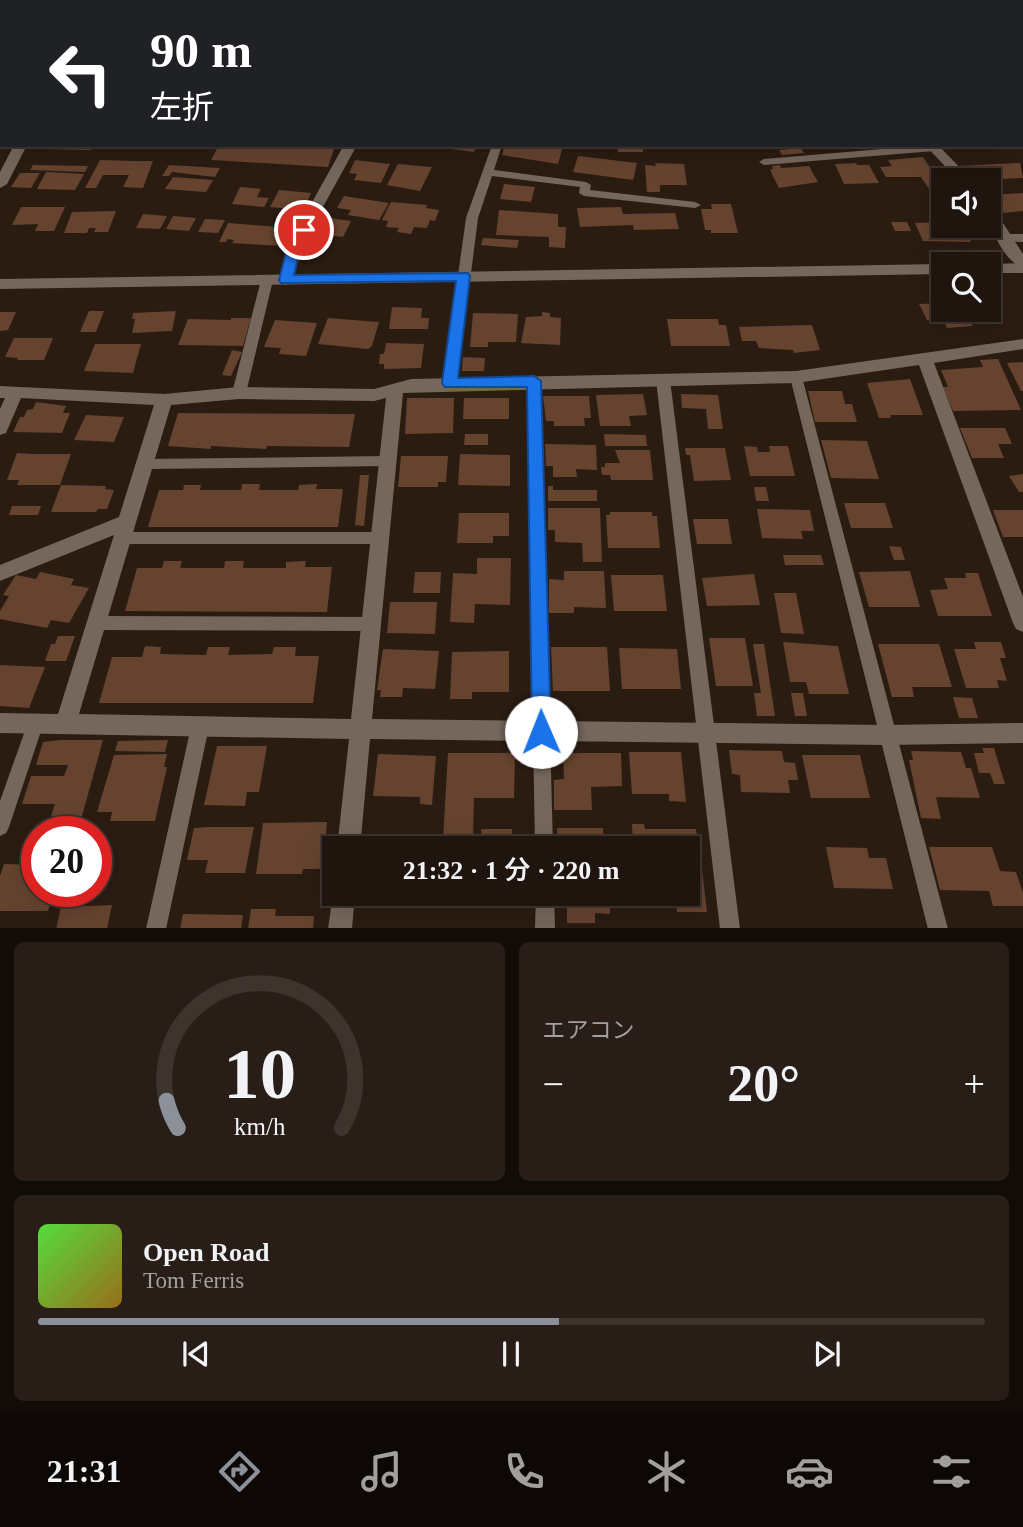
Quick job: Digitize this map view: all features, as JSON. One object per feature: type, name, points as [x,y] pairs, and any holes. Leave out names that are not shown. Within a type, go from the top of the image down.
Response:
[{"type":"street","points":[[0,184],[20,147]]},
{"type":"street","points":[[286,280],[295,245],[350,147]]},
{"type":"street","points":[[933,147],[953,168]]},
{"type":"street","points":[[1001,230],[1014,256],[1023,266]]},
{"type":"street","points":[[1001,267],[1023,266]]},
{"type":"street","points":[[0,284],[931,269]]},
{"type":"street","points":[[0,429],[8,393],[164,400],[239,393],[374,395],[411,384],[796,377],[1023,344]]},
{"type":"street","points":[[925,360],[1023,623]]},
{"type":"street","points":[[349,836],[394,390]]},
{"type":"street","points":[[65,726],[164,400]]},
{"type":"street","points":[[0,573],[125,530]]},
{"type":"street","points":[[0,723],[706,734],[1023,733]]},
{"type":"street","points":[[340,928],[342,906]]},
{"type":"lane","points":[[450,383],[472,218],[496,147]]},
{"type":"lane","points":[[764,162],[933,147]]},
{"type":"lane","points":[[486,173],[586,185],[584,193],[695,205]]},
{"type":"lane","points":[[1006,238],[1023,237]]},
{"type":"lane","points":[[239,393],[267,280]]},
{"type":"lane","points":[[796,377],[938,928]]},
{"type":"lane","points":[[663,380],[730,928]]},
{"type":"lane","points":[[534,381],[544,836]]},
{"type":"lane","points":[[145,464],[387,461]]},
{"type":"lane","points":[[125,530],[380,538]]},
{"type":"lane","points":[[97,623],[371,624]]},
{"type":"lane","points":[[0,827],[35,725]]},
{"type":"lane","points":[[156,928],[200,727]]},
{"type":"lane","points":[[545,906],[545,928]]},
{"type":"building","points":[[46,147],[92,147],[91,150],[45,149]]},
{"type":"building","points":[[218,147],[334,149],[328,167],[211,160]]},
{"type":"building","points":[[444,147],[476,147],[474,152]]},
{"type":"building","points":[[504,147],[563,147],[558,164],[502,155]]},
{"type":"building","points":[[618,147],[643,147],[643,152],[618,152]]},
{"type":"building","points":[[801,148],[804,153],[782,155],[779,150]]},
{"type":"building","points":[[578,156],[637,163],[633,180],[573,172]]},
{"type":"building","points":[[923,157],[929,166],[936,166],[938,168],[931,168],[931,190],[921,177],[886,177],[880,167],[892,166],[888,160]]},
{"type":"building","points":[[100,160],[153,161],[143,188],[123,187],[129,175],[103,175],[96,188],[85,188]]},
{"type":"building","points":[[355,160],[390,164],[381,183],[354,180],[357,174],[349,173]]},
{"type":"building","points":[[655,163],[684,164],[687,185],[660,185],[660,192],[647,192],[645,165],[656,166]]},
{"type":"building","points":[[1020,163],[1023,178],[1001,179],[1001,168],[958,166]]},
{"type":"building","points":[[398,164],[432,167],[420,191],[387,185]]},
{"type":"building","points":[[835,164],[869,165],[879,183],[844,184]]},
{"type":"building","points":[[33,165],[88,166],[85,172],[30,170]]},
{"type":"building","points":[[169,165],[220,168],[215,177],[172,172],[169,176],[162,176]]},
{"type":"building","points":[[780,165],[781,168],[809,166],[818,182],[779,188],[770,170],[773,169],[772,166]]},
{"type":"building","points":[[46,172],[84,174],[75,190],[37,189]]},
{"type":"building","points":[[20,173],[40,173],[31,188],[11,187]]},
{"type":"building","points":[[173,177],[213,180],[206,192],[165,189]]},
{"type":"building","points":[[504,184],[535,187],[531,202],[500,199]]},
{"type":"building","points":[[240,187],[261,189],[257,197],[269,198],[264,207],[232,204]]},
{"type":"building","points":[[279,190],[311,193],[307,202],[295,201],[292,209],[270,207]]},
{"type":"building","points":[[1023,193],[1023,211],[1004,213],[1001,208],[1001,194]]},
{"type":"building","points":[[344,196],[389,203],[379,220],[348,215],[351,210],[337,208]]},
{"type":"building","points":[[391,202],[427,205],[426,208],[439,210],[435,221],[430,220],[427,228],[414,227],[411,234],[397,232],[399,228],[386,227],[388,221],[382,220]]},
{"type":"building","points":[[711,204],[731,204],[738,233],[711,233],[711,230],[705,230],[701,209],[712,209]]},
{"type":"building","points":[[21,207],[65,207],[54,231],[35,231],[38,224],[12,225]]},
{"type":"building","points":[[621,207],[623,214],[675,213],[679,229],[634,230],[633,225],[580,227],[577,208]]},
{"type":"building","points":[[499,210],[558,214],[558,227],[566,227],[565,248],[549,247],[549,237],[496,235]]},
{"type":"building","points":[[116,211],[108,232],[94,232],[96,228],[89,228],[87,233],[64,233],[72,212]]},
{"type":"building","points":[[143,214],[167,216],[160,229],[136,228]]},
{"type":"building","points":[[173,216],[196,218],[189,231],[166,229]]},
{"type":"building","points":[[323,217],[351,221],[343,237],[314,234]]},
{"type":"building","points":[[205,219],[225,220],[218,233],[198,232]]},
{"type":"building","points":[[891,222],[907,222],[911,231],[895,231]]},
{"type":"building","points":[[931,222],[931,238],[969,238],[971,242],[923,241],[915,223]]},
{"type":"building","points":[[228,223],[290,228],[283,246],[232,243],[234,240],[228,239],[226,242],[219,242]]},
{"type":"building","points":[[483,238],[519,240],[517,248],[481,245]]},
{"type":"building","points":[[919,304],[931,304],[931,320],[927,320]]},
{"type":"building","points":[[392,307],[422,308],[421,318],[429,318],[428,329],[389,329]]},
{"type":"building","points":[[89,311],[104,311],[96,332],[80,332]]},
{"type":"building","points":[[176,311],[172,331],[132,333],[135,319],[132,319],[133,313]]},
{"type":"building","points":[[0,312],[16,312],[8,330],[0,331]]},
{"type":"building","points":[[542,312],[550,313],[550,317],[561,318],[560,345],[521,343],[526,317],[542,316]]},
{"type":"building","points":[[473,313],[518,314],[516,342],[488,342],[488,347],[470,347]]},
{"type":"building","points":[[251,318],[243,346],[178,345],[188,319]]},
{"type":"building","points":[[328,318],[379,322],[372,346],[368,349],[318,344]]},
{"type":"building","points":[[667,319],[718,319],[719,325],[726,325],[730,346],[671,346]]},
{"type":"building","points":[[275,320],[317,323],[306,356],[279,354],[281,348],[264,347]]},
{"type":"building","points":[[944,322],[970,322],[973,326],[947,328]]},
{"type":"building","points":[[812,325],[820,350],[794,353],[793,350],[759,348],[756,341],[742,341],[739,327]]},
{"type":"building","points":[[14,338],[53,338],[44,360],[17,360],[18,358],[5,357]]},
{"type":"building","points":[[386,343],[424,344],[421,368],[384,369],[384,364],[379,364],[380,354],[384,354]]},
{"type":"building","points":[[95,344],[141,344],[133,373],[84,371]]},
{"type":"building","points":[[232,350],[242,352],[231,376],[222,375]]},
{"type":"building","points":[[463,357],[485,358],[484,371],[462,371]]},
{"type":"building","points":[[998,359],[1021,410],[953,411],[943,387],[948,387],[941,370],[983,367],[980,360]]},
{"type":"building","points":[[1023,362],[1023,391],[1021,391],[1007,363]]},
{"type":"building","points":[[910,379],[923,415],[890,415],[891,418],[879,418],[867,383]]},
{"type":"building","points":[[808,391],[842,391],[845,404],[852,404],[857,422],[815,422]]},
{"type":"building","points":[[643,394],[647,415],[629,416],[631,426],[600,426],[596,395]]},
{"type":"building","points":[[681,394],[718,395],[723,429],[708,429],[706,409],[682,408]]},
{"type":"building","points":[[543,396],[589,396],[591,418],[584,418],[585,426],[554,426],[554,421],[546,421]]},
{"type":"building","points":[[407,398],[454,398],[453,433],[405,434]]},
{"type":"building","points":[[464,398],[509,398],[509,419],[463,419]]},
{"type":"building","points":[[36,402],[66,406],[63,413],[70,413],[62,433],[13,432],[20,417],[24,417],[27,410],[33,409]]},
{"type":"building","points":[[178,413],[355,414],[349,447],[267,446],[266,449],[211,446],[211,449],[168,446]]},
{"type":"building","points":[[86,415],[124,417],[114,442],[74,440]]},
{"type":"building","points":[[960,428],[1005,428],[1012,444],[998,444],[1004,458],[972,458]]},
{"type":"building","points":[[465,434],[488,434],[488,445],[464,445]]},
{"type":"building","points":[[604,434],[646,435],[647,446],[605,446]]},
{"type":"building","points":[[821,440],[867,441],[879,479],[831,478]]},
{"type":"building","points":[[545,444],[596,445],[597,470],[576,469],[577,477],[553,477],[553,466],[546,466]]},
{"type":"building","points":[[744,446],[757,447],[758,452],[770,452],[769,446],[788,446],[795,476],[750,476]]},
{"type":"building","points":[[685,448],[725,448],[731,480],[694,481],[690,455],[686,455]]},
{"type":"building","points":[[615,450],[650,450],[653,480],[611,480],[610,475],[602,475],[601,467],[605,467],[605,463],[620,463]]},
{"type":"building","points":[[17,453],[71,454],[60,485],[17,485],[19,480],[7,480]]},
{"type":"building","points":[[460,454],[510,455],[510,486],[458,485]]},
{"type":"building","points":[[401,456],[448,456],[446,482],[438,482],[438,487],[398,487]]},
{"type":"building","points":[[1023,474],[1023,492],[1019,492],[1009,476]]},
{"type":"building","points":[[360,475],[369,475],[364,526],[355,525]]},
{"type":"building","points":[[242,484],[260,484],[259,490],[298,490],[299,485],[317,484],[316,489],[343,489],[338,527],[148,527],[159,490],[183,490],[184,485],[201,485],[200,490],[241,490]]},
{"type":"building","points":[[61,485],[106,486],[105,489],[114,490],[107,509],[98,509],[96,512],[51,512]]},
{"type":"building","points":[[548,486],[553,486],[553,490],[597,490],[597,501],[548,501]]},
{"type":"building","points":[[754,487],[766,487],[769,501],[756,501]]},
{"type":"building","points":[[844,503],[885,503],[893,528],[851,528]]},
{"type":"building","points":[[12,506],[41,506],[38,515],[9,515]]},
{"type":"building","points":[[548,508],[600,508],[602,562],[583,562],[582,543],[555,542],[555,530],[548,530]]},
{"type":"building","points":[[757,509],[810,510],[814,531],[801,531],[803,539],[762,538]]},
{"type":"building","points":[[993,510],[1023,510],[1023,537],[1003,537]]},
{"type":"building","points":[[610,512],[652,512],[652,516],[657,516],[660,548],[608,548],[606,515],[610,515]]},
{"type":"building","points":[[459,513],[509,513],[509,536],[493,536],[493,543],[457,543]]},
{"type":"building","points":[[693,519],[728,519],[732,544],[697,544]]},
{"type":"building","points":[[889,546],[901,547],[905,560],[894,560]]},
{"type":"building","points":[[783,555],[821,555],[824,565],[785,565]]},
{"type":"building","points":[[477,558],[511,558],[510,605],[475,604],[474,623],[450,622],[453,573],[477,574]]},
{"type":"building","points":[[164,561],[182,561],[180,568],[224,568],[225,561],[244,561],[243,568],[286,568],[286,562],[306,561],[305,567],[332,567],[327,612],[125,611],[137,568],[162,568]]},
{"type":"building","points":[[564,571],[604,571],[606,608],[574,607],[574,613],[549,613],[549,579],[564,580]]},
{"type":"building","points":[[910,571],[920,607],[869,607],[859,572]]},
{"type":"building","points":[[40,572],[74,579],[71,585],[89,588],[69,623],[51,620],[47,628],[0,619],[0,611],[9,596],[3,595],[16,575],[36,579]]},
{"type":"building","points":[[415,572],[441,572],[440,593],[413,593]]},
{"type":"building","points":[[965,573],[978,573],[992,616],[938,616],[930,590],[948,589],[944,578],[966,578]]},
{"type":"building","points":[[754,574],[760,605],[707,606],[702,578]]},
{"type":"building","points":[[611,575],[663,575],[667,611],[614,611]]},
{"type":"building","points":[[774,593],[796,593],[804,634],[781,633]]},
{"type":"building","points":[[390,602],[437,602],[435,634],[387,633]]},
{"type":"building","points":[[58,636],[75,636],[66,661],[45,661],[51,644],[55,644]]},
{"type":"building","points":[[709,638],[745,638],[753,686],[716,686]]},
{"type":"building","points":[[783,642],[838,646],[849,694],[809,694],[806,682],[790,682]]},
{"type":"building","points":[[974,642],[1001,642],[1006,658],[1000,658],[1007,681],[997,680],[999,688],[966,688],[954,649],[976,649]]},
{"type":"building","points":[[753,644],[764,644],[775,716],[757,716],[754,693],[761,693]]},
{"type":"building","points":[[878,644],[939,644],[952,687],[912,687],[914,697],[892,697]]},
{"type":"building","points":[[145,646],[161,647],[160,654],[206,655],[208,647],[230,647],[228,655],[272,654],[274,647],[296,647],[295,656],[319,656],[313,703],[99,703],[112,657],[142,657]]},
{"type":"building","points":[[551,647],[607,647],[610,691],[553,691]]},
{"type":"building","points":[[619,648],[677,649],[681,689],[622,689]]},
{"type":"building","points":[[383,649],[439,651],[435,689],[403,688],[402,697],[380,697],[381,690],[377,690]]},
{"type":"building","points":[[509,651],[509,692],[472,692],[472,699],[450,699],[452,652]]},
{"type":"building","points":[[0,665],[45,667],[29,708],[0,706]]},
{"type":"building","points":[[791,693],[803,693],[807,716],[795,716]]},
{"type":"building","points":[[953,697],[972,698],[978,718],[959,718]]},
{"type":"building","points":[[103,740],[82,816],[51,816],[55,804],[22,804],[31,776],[64,776],[68,765],[36,765],[43,742]]},
{"type":"building","points":[[168,740],[165,752],[115,751],[118,741]]},
{"type":"building","points":[[217,746],[267,746],[259,792],[247,792],[245,806],[204,805]]},
{"type":"building","points":[[982,748],[994,748],[1005,784],[994,784],[990,773],[979,773],[974,753],[984,753]]},
{"type":"building","points":[[729,750],[782,751],[784,762],[795,763],[798,780],[788,780],[790,793],[741,792],[740,775],[732,774]]},
{"type":"building","points":[[911,751],[961,752],[966,768],[971,768],[980,798],[936,797],[941,819],[921,818],[909,760],[913,760]]},
{"type":"building","points":[[629,752],[681,752],[686,802],[669,801],[669,794],[632,794]]},
{"type":"building","points":[[448,753],[515,753],[514,798],[474,798],[473,836],[443,836]]},
{"type":"building","points":[[563,753],[621,753],[622,786],[591,787],[592,810],[554,810],[554,780],[564,779]]},
{"type":"building","points":[[167,754],[164,767],[167,767],[155,821],[112,821],[112,812],[97,812],[114,755]]},
{"type":"building","points":[[378,754],[436,756],[432,805],[420,804],[420,797],[373,796]]},
{"type":"building","points":[[802,755],[860,755],[870,798],[811,798]]},
{"type":"building","points":[[327,822],[326,836],[322,836],[322,869],[303,869],[302,874],[256,874],[263,823]]},
{"type":"building","points":[[632,824],[644,824],[645,829],[696,829],[697,836],[633,836]]},
{"type":"building","points":[[254,827],[245,873],[205,873],[208,860],[187,860],[194,828]]},
{"type":"building","points":[[557,828],[603,828],[603,836],[557,836]]},
{"type":"building","points":[[481,829],[512,829],[512,836],[482,836]]},
{"type":"building","points":[[826,847],[867,848],[869,858],[886,858],[893,889],[834,888]]},
{"type":"building","points":[[929,847],[992,847],[1000,871],[1016,872],[1023,893],[1023,906],[993,906],[989,891],[940,890]]},
{"type":"building","points":[[701,861],[707,912],[677,912],[676,906],[700,906]]},
{"type":"building","points":[[4,864],[21,865],[21,907],[49,907],[48,911],[0,911],[0,876]]},
{"type":"building","points":[[444,906],[523,906],[523,907]]},
{"type":"building","points":[[567,906],[610,906],[610,914],[595,913],[595,923],[567,923]]},
{"type":"building","points":[[61,907],[112,907],[107,928],[56,928]]},
{"type":"building","points":[[251,909],[276,909],[275,916],[314,916],[313,928],[248,928]]},
{"type":"building","points":[[183,914],[243,915],[241,928],[180,928]]},
{"type":"route","points":[[304,230],[295,245],[286,280],[464,276],[450,383],[534,381],[541,732]]}]
